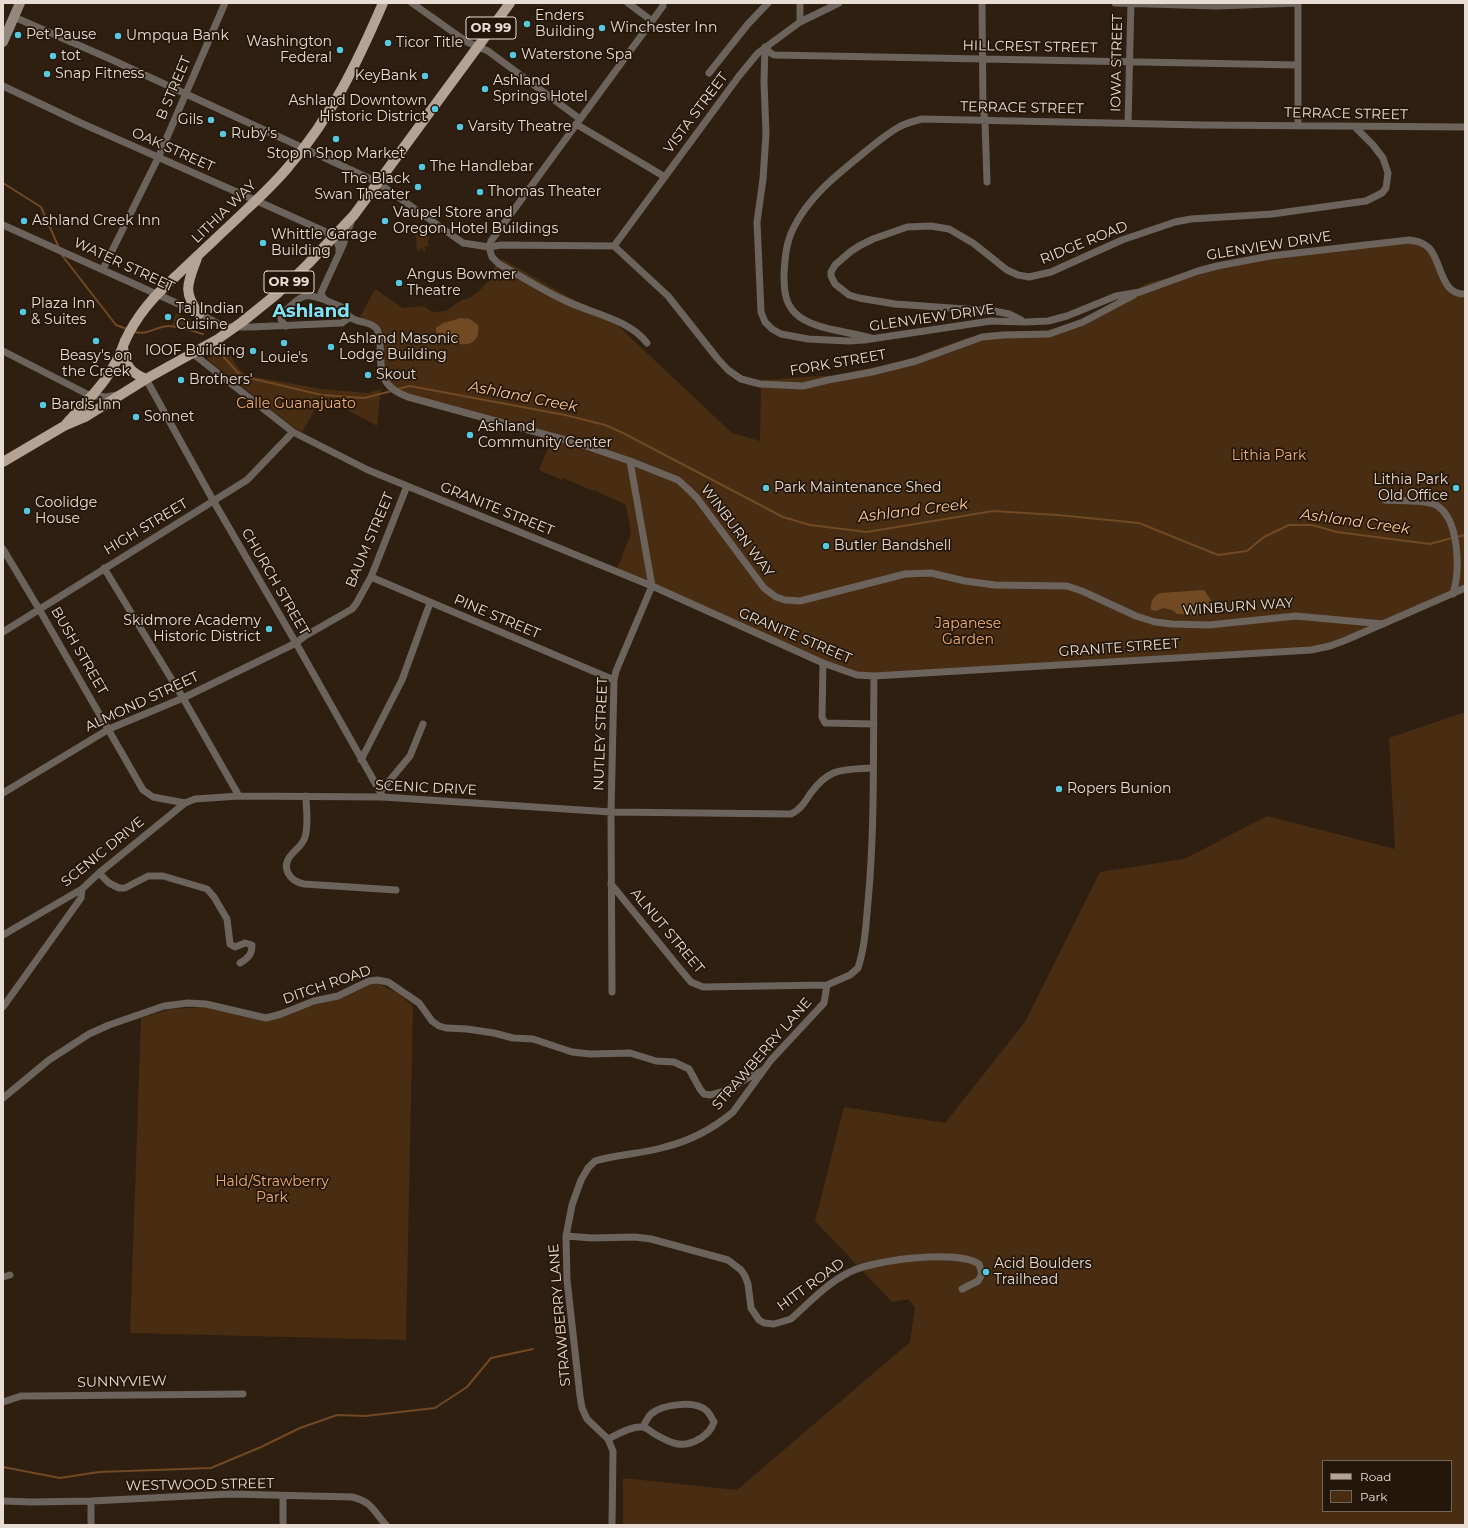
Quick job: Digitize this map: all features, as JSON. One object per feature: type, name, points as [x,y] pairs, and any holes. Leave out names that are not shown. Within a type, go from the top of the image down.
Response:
[{"type":"main road","name":"LITHIA WAY","points":[[64,426],[94,396],[109,376],[141,312],[159,292],[290,166],[304,148],[335,103],[363,49],[384,3]]},
{"type":"main road","name":"OR 99","points":[[3,462],[64,426],[85,417],[146,379],[218,338],[234,328],[278,293],[308,264],[354,215],[510,3]]},
{"type":"main road","points":[[198,256],[188,287],[191,303],[199,314]]},
{"type":"main road","points":[[124,344],[125,359],[128,367],[146,379]]},
{"type":"street","points":[[3,42],[20,3]]},
{"type":"street","name":"B STREET","points":[[103,270],[158,158],[225,3]]},
{"type":"street","points":[[412,3],[467,42],[488,51],[578,122],[665,177]]},
{"type":"street","points":[[628,3],[652,21]]},
{"type":"street","points":[[709,73],[748,24],[768,3]]},
{"type":"street","points":[[800,3],[800,22]]},
{"type":"street","name":"VISTA STREET","points":[[614,246],[739,76],[758,53],[800,22],[839,3]]},
{"type":"street","points":[[982,3],[983,108],[985,121],[987,182]]},
{"type":"street","points":[[1115,3],[1217,6],[1298,3],[1298,126]]},
{"type":"street","name":"IOWA STREET","points":[[1128,123],[1131,3]]},
{"type":"street","points":[[647,343],[641,335],[630,328],[563,300],[499,264],[492,257],[489,247],[491,241],[664,4]]},
{"type":"street","points":[[14,17],[377,182],[463,243],[489,247],[501,245],[614,246]]},
{"type":"street","name":"HILLCREST STREET","points":[[765,47],[774,55],[1297,65]]},
{"type":"street","name":"GLENVIEW DRIVE","points":[[765,47],[764,81],[766,134],[763,179],[757,222],[761,312],[765,322],[772,329],[781,334],[793,337],[849,341],[991,321],[1025,322],[1057,319],[1116,296],[1140,292],[1198,271],[1217,266],[1270,256],[1408,240],[1421,242],[1429,248],[1436,258],[1444,279],[1451,289],[1455,292],[1465,294]]},
{"type":"street","name":"OAK STREET","points":[[3,86],[158,158],[326,232],[333,238]]},
{"type":"street","name":"TERRACE STREET","points":[[872,338],[806,322],[793,312],[789,306],[785,294],[784,281],[786,249],[792,229],[808,204],[832,180],[874,145],[900,127],[922,119],[1355,127],[1465,127]]},
{"type":"street","name":"RIDGE ROAD","points":[[1025,322],[1009,314],[994,311],[895,304],[859,298],[849,295],[835,284],[831,276],[832,268],[850,252],[873,239],[907,227],[931,226],[949,229],[962,236],[986,252],[1007,270],[1018,275],[1036,276],[1051,272],[1122,240],[1175,222],[1191,219],[1278,213],[1366,201],[1382,194],[1386,188],[1388,173],[1383,158],[1378,151],[1355,127]]},
{"type":"street","points":[[325,300],[321,293],[354,215]]},
{"type":"street","name":"WATER STREET","points":[[3,225],[46,243],[220,325],[234,328],[342,323],[350,317]]},
{"type":"street","points":[[333,238],[339,247],[338,254]]},
{"type":"street","name":"FORK STREET","points":[[614,246],[668,296],[728,370],[741,379],[750,382],[767,384],[803,386],[872,372],[916,361],[982,338],[1003,335],[1049,334],[1083,322],[1140,292]]},
{"type":"street","name":"WINBURN WAY","points":[[286,326],[282,323],[282,314],[303,296],[308,295],[325,300],[343,308],[350,317],[370,324],[376,328],[379,336],[381,371],[391,388],[399,394],[580,444],[630,461],[678,480],[696,498],[758,582],[769,592],[785,600],[800,601],[905,574],[926,573],[994,585],[1067,586],[1082,591],[1136,616],[1155,622],[1172,624],[1209,625],[1296,616],[1383,624]]},
{"type":"street","points":[[3,351],[94,396],[106,397],[120,395]]},
{"type":"street","name":"GRANITE STREET","points":[[192,353],[293,432],[368,470],[652,586],[822,663],[857,675],[874,676],[1311,650],[1330,646],[1465,588]]},
{"type":"street","name":"CHURCH STREET","points":[[146,379],[214,502],[382,795]]},
{"type":"street","name":"HIGH STREET","points":[[3,632],[104,568],[214,502],[247,480],[293,432]]},
{"type":"street","points":[[630,461],[652,586]]},
{"type":"street","name":"BAUM STREET","points":[[296,643],[305,636],[352,609],[371,577],[407,486]]},
{"type":"street","points":[[1385,500],[1422,501],[1436,505],[1446,515],[1456,542],[1456,577],[1453,594]]},
{"type":"street","name":"BUSH STREET","points":[[3,549],[109,729],[143,790],[153,797],[184,803]]},
{"type":"street","points":[[104,568],[239,796]]},
{"type":"street","name":"PINE STREET","points":[[371,577],[614,680]]},
{"type":"street","name":"NUTLEY STREET","points":[[612,992],[611,812],[614,680],[652,586]]},
{"type":"street","points":[[362,760],[402,680],[430,603]]},
{"type":"street","name":"ALMOND STREET","points":[[4,791],[109,729],[182,698],[296,643]]},
{"type":"street","points":[[822,663],[822,717],[825,723],[874,724]]},
{"type":"street","points":[[827,985],[850,975],[858,968],[860,962],[870,884],[874,676]]},
{"type":"street","points":[[382,795],[410,756],[423,724]]},
{"type":"street","name":"SCENIC DRIVE","points":[[3,935],[82,889],[99,873],[184,803],[195,799],[239,796],[382,795],[611,812],[791,814],[801,808],[818,784],[831,773],[845,770],[873,768]]},
{"type":"street","points":[[306,796],[306,835],[301,845],[291,854],[288,860],[287,870],[291,878],[304,884],[396,890]]},
{"type":"street","points":[[99,873],[108,883],[119,888],[125,888],[148,876],[155,875],[207,889],[214,897],[227,919],[230,944],[236,947],[245,943],[252,945],[252,953],[247,959],[240,963]]},
{"type":"street","name":"ALNUT STREET","points":[[611,884],[691,982],[702,988],[827,985]]},
{"type":"street","points":[[3,1007],[81,898],[82,889]]},
{"type":"street","name":"DITCH ROAD","points":[[3,1098],[49,1060],[89,1034],[164,1006],[188,1003],[206,1004],[259,1017],[271,1017],[314,1001],[338,996],[377,980],[388,982],[419,1003],[432,1021],[446,1028],[467,1029],[494,1033],[513,1038],[533,1039],[572,1052],[590,1054],[630,1053],[656,1061],[674,1062],[689,1069],[704,1094],[710,1095],[724,1091],[763,1070]]},
{"type":"street","name":"STRAWBERRY LANE","points":[[608,1439],[587,1420],[582,1408],[567,1280],[566,1236],[575,1196],[581,1180],[591,1164],[602,1159],[664,1147],[686,1140],[718,1123],[732,1112],[763,1070],[824,1003],[827,985]]},
{"type":"street","name":"HITT ROAD","points":[[566,1236],[651,1239],[728,1260],[741,1270],[745,1276],[753,1312],[759,1320],[769,1324],[785,1322],[791,1319],[828,1286],[848,1272],[858,1268],[878,1264],[922,1257],[950,1257],[974,1260],[979,1264],[982,1274],[978,1280],[962,1289]]},
{"type":"street","name":"SUNNYVIEW","points":[[3,1402],[21,1396],[243,1394]]},
{"type":"street","points":[[612,1525],[613,1451],[608,1439],[626,1430],[643,1427],[670,1442],[684,1445],[695,1442],[707,1434],[712,1429],[714,1422],[708,1411],[701,1407],[688,1404],[657,1410],[650,1415],[643,1427]]},
{"type":"street","name":"WESTWOOD STREET","points":[[3,1501],[91,1501],[230,1494],[341,1496],[363,1499],[371,1505],[386,1525]]},
{"type":"street","points":[[283,1496],[283,1525]]},
{"type":"street","points":[[91,1501],[91,1525]]},
{"type":"green space","points":[[419,227],[421,236],[422,231],[424,231],[424,236],[430,236],[428,241],[429,247],[425,246],[425,251],[423,251],[422,248],[417,252],[415,228]]},
{"type":"green space","name":"Lithia Park","points":[[1409,240],[1429,248],[1446,283],[1465,294],[1465,588],[1330,646],[857,675],[616,571],[631,534],[626,505],[594,490],[593,491],[563,478],[562,480],[539,470],[553,437],[399,394],[383,376],[378,331],[360,317],[375,289],[403,308],[424,306],[432,312],[446,311],[461,300],[469,298],[479,291],[489,280],[493,269],[502,259],[615,323],[732,433],[760,441],[761,380],[838,375],[906,360],[964,339],[994,332],[1055,329],[1071,324],[1147,283],[1217,266]]},
{"type":"green space","points":[[176,313],[209,328],[205,331],[179,325],[172,325]]},
{"type":"green space","name":"Calle Guanajuato","points":[[226,348],[238,368],[249,376],[322,389],[368,393],[381,389],[377,426],[342,407],[315,409],[302,432],[296,429],[207,359]]},
{"type":"green space","points":[[1465,712],[1465,1525],[623,1525],[623,1478],[737,1490],[910,1342],[915,1307],[908,1299],[892,1302],[815,1221],[844,1107],[945,1123],[1025,1022],[1100,872],[1184,859],[1267,816],[1395,849],[1389,738]]},
{"type":"green space","name":"Hald/Strawberry Park","points":[[375,982],[399,994],[413,1006],[406,1340],[130,1333],[141,1018],[171,1009],[205,1007],[265,1021],[315,1005],[344,998]]},
{"type":"shaded area","points":[[461,318],[470,319],[478,325],[478,334],[475,340],[470,343],[456,343],[442,337],[436,332],[436,328],[443,323]]},
{"type":"shaded area","points":[[1204,590],[1213,603],[1213,609],[1201,615],[1177,614],[1172,610],[1163,608],[1156,611],[1151,610],[1152,600],[1160,593]]},
{"type":"waterway","name":"Ashland Creek","points":[[3,183],[41,207],[59,248]]},
{"type":"waterway","name":"Ashland Creek","points":[[61,254],[116,325],[127,329]]},
{"type":"waterway","name":"Ashland Creek","points":[[133,331],[143,333],[164,326],[173,326],[203,334]]},
{"type":"waterway","name":"Ashland Creek","points":[[220,353],[241,376],[322,395],[364,398],[392,391]]},
{"type":"waterway","name":"Ashland Creek","points":[[398,389],[410,386],[565,415],[605,425],[783,517],[810,525],[867,532],[993,511],[1057,515],[1139,523],[1218,555],[1247,551],[1264,537],[1289,525],[1312,525],[1337,532],[1430,544],[1452,538]]},
{"type":"waterway","name":"Ashland Creek","points":[[1456,537],[1465,535]]},
{"type":"waterway","points":[[3,1467],[60,1478],[99,1472],[211,1468],[261,1447],[300,1428],[337,1415],[365,1416],[435,1408],[467,1387],[491,1358],[533,1349]]},
{"type":"place","name":"Enders Building","points":[[527,24]]},
{"type":"place","name":"Winchester Inn","points":[[602,28]]},
{"type":"place","name":"Pet Pause","points":[[18,35]]},
{"type":"place","name":"Umpqua Bank","points":[[118,36]]},
{"type":"place","name":"Ticor Title","points":[[388,43]]},
{"type":"place","name":"Washington Federal","points":[[340,50]]},
{"type":"place","name":"Waterstone Spa","points":[[513,55]]},
{"type":"place","name":"tot","points":[[53,56]]},
{"type":"place","name":"Snap Fitness","points":[[47,74]]},
{"type":"place","name":"KeyBank","points":[[425,76]]},
{"type":"place","name":"Ashland Springs Hotel","points":[[485,89]]},
{"type":"place","name":"Ashland Downtown Historic District","points":[[435,109]]},
{"type":"place","name":"Gils","points":[[211,120]]},
{"type":"place","name":"Varsity Theatre","points":[[460,127]]},
{"type":"place","name":"Ruby's","points":[[223,134]]},
{"type":"place","name":"Stop n Shop Market","points":[[336,139]]},
{"type":"place","name":"The Handlebar","points":[[422,167]]},
{"type":"place","name":"The Black Swan Theater","points":[[418,187]]},
{"type":"place","name":"Thomas Theater","points":[[480,192]]},
{"type":"place","name":"Ashland Creek Inn","points":[[24,221]]},
{"type":"place","name":"Vaupel Store and Oregon Hotel Buildings","points":[[385,221]]},
{"type":"place","name":"Whittle Garage Building","points":[[263,243]]},
{"type":"place","name":"Angus Bowmer Theatre","points":[[399,283]]},
{"type":"place","name":"Plaza Inn & Suites","points":[[23,312]]},
{"type":"place","name":"Taj Indian Cuisine","points":[[168,317]]},
{"type":"place","name":"Beasy's on the Creek","points":[[96,341]]},
{"type":"place","name":"Louie's","points":[[284,343]]},
{"type":"place","name":"Ashland Masonic Lodge Building","points":[[331,347]]},
{"type":"place","name":"IOOF Building","points":[[253,351]]},
{"type":"place","name":"Skout","points":[[368,375]]},
{"type":"place","name":"Brothers'","points":[[181,380]]},
{"type":"place","name":"Bard's Inn","points":[[43,405]]},
{"type":"place","name":"Sonnet","points":[[136,417]]},
{"type":"place","name":"Ashland Community Center","points":[[470,435]]},
{"type":"place","name":"Park Maintenance Shed","points":[[766,488]]},
{"type":"place","name":"Lithia Park Old Office","points":[[1456,488]]},
{"type":"place","name":"Coolidge House","points":[[27,511]]},
{"type":"place","name":"Butler Bandshell","points":[[826,546]]},
{"type":"place","name":"Skidmore Academy Historic District","points":[[269,629]]},
{"type":"place","name":"Ropers Bunion","points":[[1059,789]]},
{"type":"place","name":"Acid Boulders Trailhead","points":[[986,1272]]},
{"type":"district","name":"Ashland","points":[[311,312]]},
{"type":"park label","name":"Japanese Garden","points":[[968,632]]}]
